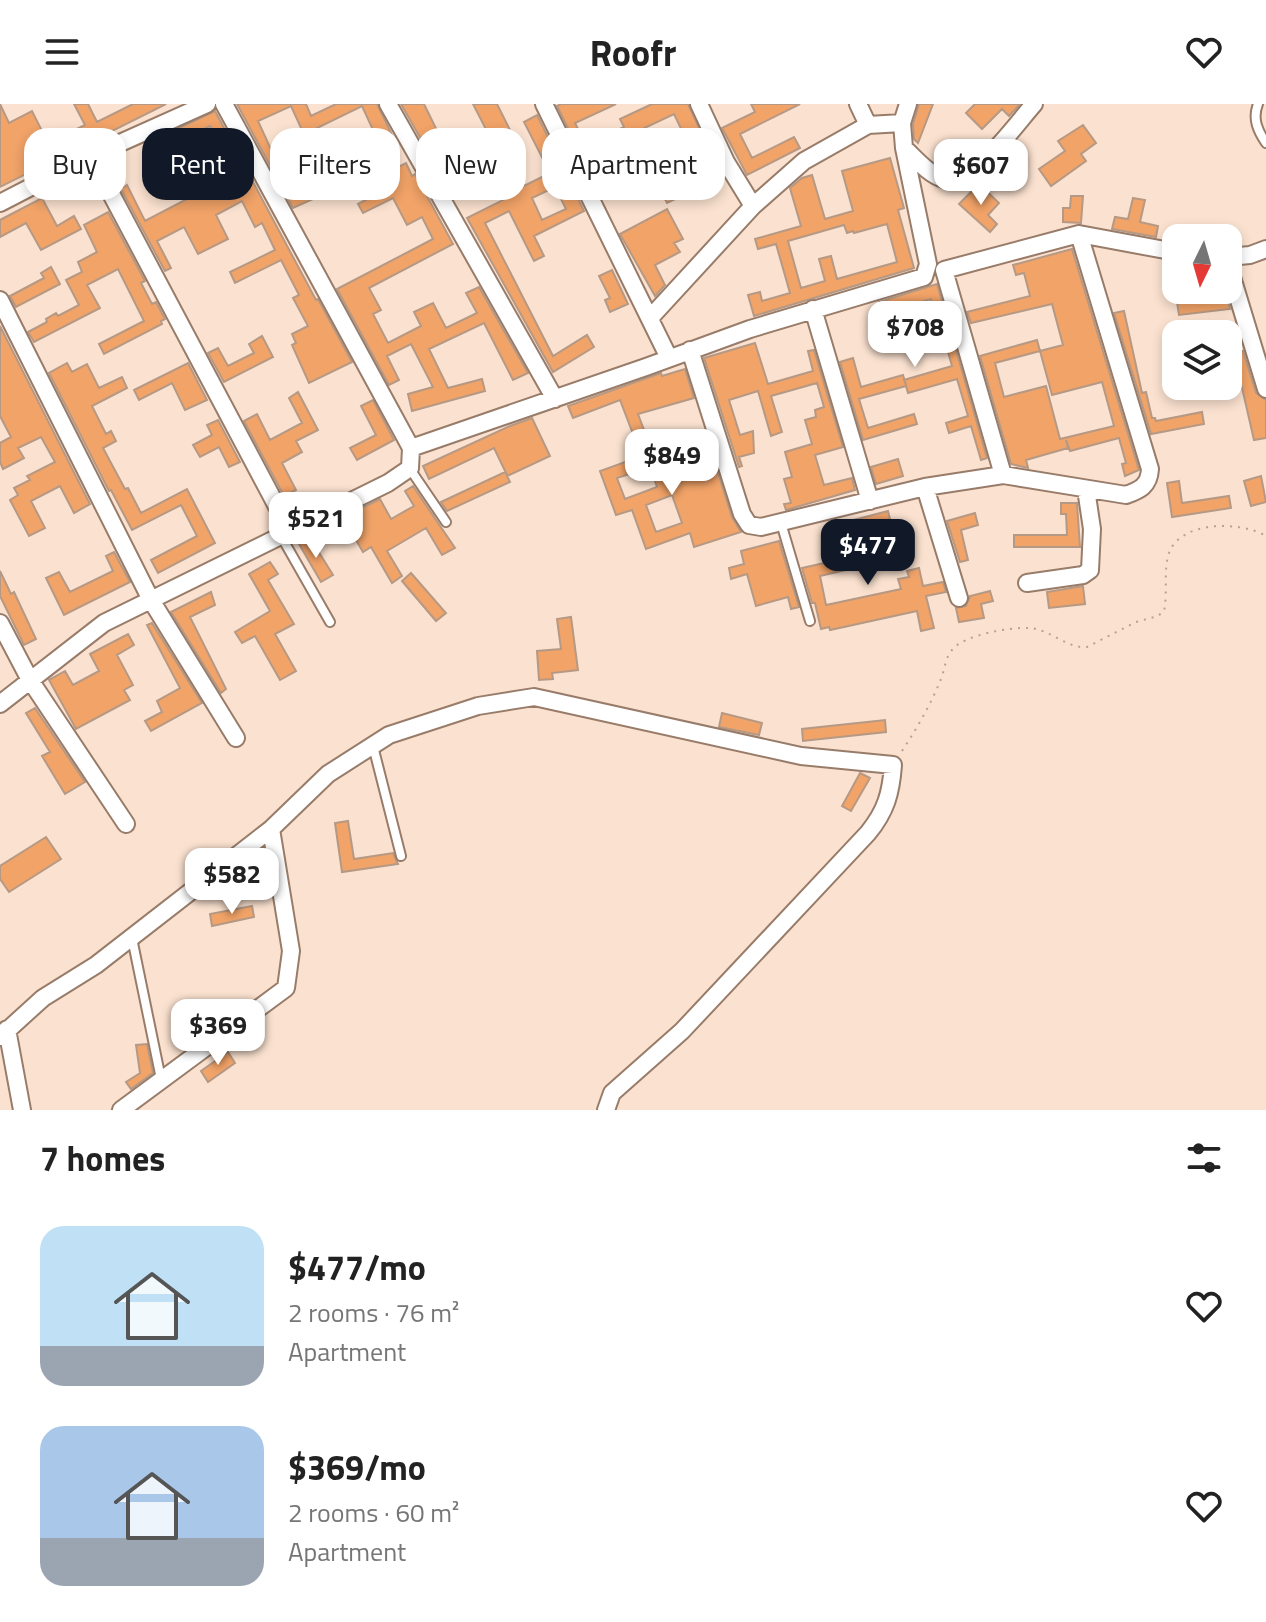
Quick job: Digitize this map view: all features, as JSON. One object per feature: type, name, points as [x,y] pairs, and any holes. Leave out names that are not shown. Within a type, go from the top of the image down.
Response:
[{"type":"street","points":[[126,140],[207,104]]},
{"type":"street","points":[[0,704],[104,623],[388,483],[410,468],[411,448],[224,104]]},
{"type":"street","points":[[388,104],[555,399]]},
{"type":"street","points":[[544,104],[669,358]]},
{"type":"street","points":[[699,104],[726,162],[753,206]]},
{"type":"street","points":[[858,104],[868,125]]},
{"type":"street","points":[[908,104],[902,123],[904,148],[928,264],[924,277]]},
{"type":"street","points":[[904,148],[942,179],[955,180],[974,171],[1034,104]]},
{"type":"street","points":[[650,318],[753,206],[804,161],[868,125],[902,123]]},
{"type":"street","points":[[0,203],[24,191]]},
{"type":"street","points":[[114,200],[285,534]]},
{"type":"street","points":[[411,448],[813,309],[1079,234],[1162,249]]},
{"type":"street","points":[[690,350],[745,522],[761,527],[925,487],[1003,475],[1126,495],[1141,489],[1150,480],[1150,469],[1079,234]]},
{"type":"street","points":[[1242,256],[1266,249]]},
{"type":"street","points":[[944,270],[1003,475]]},
{"type":"street","points":[[0,300],[151,600],[236,738]]},
{"type":"street","points":[[1240,304],[1266,389]]},
{"type":"street","points":[[813,309],[870,501]]},
{"type":"street","points":[[925,487],[959,598]]},
{"type":"street","points":[[1027,583],[1083,575],[1090,570],[1092,529],[1086,489]]},
{"type":"street","points":[[0,623],[30,680],[126,824]]},
{"type":"street","points":[[22,1110],[3,1033],[43,998],[96,965],[271,829],[328,774],[389,735],[478,706],[534,697],[801,756],[893,765],[891,796],[881,817],[868,833],[682,1031],[612,1093],[606,1110]]},
{"type":"street","points":[[121,1110],[286,988],[291,951],[271,829]]},
{"type":"lane","points":[[1258,104],[1256,127],[1266,143]]},
{"type":"lane","points":[[410,468],[446,522]]},
{"type":"lane","points":[[781,523],[810,621]]},
{"type":"lane","points":[[285,534],[330,622]]},
{"type":"lane","points":[[373,746],[401,856]]},
{"type":"lane","points":[[132,938],[162,1080]]},
{"type":"path","points":[[893,765],[942,678],[947,657],[958,644],[998,630],[1029,628],[1048,631],[1079,648],[1087,647],[1164,611],[1168,556],[1176,540],[1190,531],[1249,528],[1266,536]]},
{"type":"building","points":[[0,104],[9,123],[32,111],[40,128],[24,128],[24,175],[0,187]]},
{"type":"building","points":[[74,104],[88,104],[97,122],[133,104],[166,104],[118,128],[79,128],[85,125]]},
{"type":"building","points":[[237,104],[306,104],[311,116],[336,104],[377,104],[389,128],[372,128],[362,106],[317,128],[301,128],[291,106],[258,121],[270,147],[270,165],[254,136],[254,128],[250,128]]},
{"type":"building","points":[[401,104],[424,104],[436,128],[416,130]]},
{"type":"building","points":[[473,104],[497,104],[509,128],[485,128]]},
{"type":"building","points":[[616,104],[575,123],[578,128],[568,128],[557,106]]},
{"type":"building","points":[[652,104],[688,104],[699,128],[681,128],[674,114],[644,128],[622,128],[620,119]]},
{"type":"building","points":[[751,104],[800,104],[740,134],[752,158],[794,137],[800,148],[747,175],[725,128],[722,128],[755,112]]},
{"type":"building","points":[[919,104],[933,104],[918,143],[914,139],[913,124]]},
{"type":"building","points":[[975,104],[1020,104],[1009,116],[1002,109],[982,129],[966,113]]},
{"type":"building","points":[[215,111],[224,128],[210,126],[179,128]]},
{"type":"building","points":[[537,115],[543,128],[542,157],[524,122]]},
{"type":"building","points":[[1083,125],[1096,143],[1081,154],[1086,161],[1051,186],[1039,169],[1065,151],[1058,141]]},
{"type":"building","points":[[890,158],[904,208],[898,210],[914,268],[754,316],[748,295],[760,292],[762,301],[790,293],[776,244],[758,249],[755,239],[801,226],[790,188],[802,178],[812,175],[825,219],[853,211],[842,171]],"holes":[[[887,224],[897,262],[837,279],[831,256],[819,259],[825,281],[801,288],[788,241],[844,225],[847,233],[854,233]]]},
{"type":"building","points":[[406,163],[412,176],[415,174],[416,200],[429,200],[453,244],[369,288],[381,310],[373,314],[388,343],[421,326],[414,312],[433,303],[446,328],[477,313],[466,293],[479,287],[528,373],[513,380],[484,323],[429,349],[448,388],[482,379],[485,391],[412,411],[408,394],[433,387],[411,344],[387,356],[399,380],[389,385],[337,289],[433,239],[422,217],[407,225],[394,200],[400,200],[400,166]]},
{"type":"building","points":[[542,177],[542,193],[532,198],[542,220],[566,209],[562,200],[579,200],[584,211],[534,236],[544,256],[534,261],[509,211],[485,223],[553,356],[587,335],[594,347],[553,372],[467,218],[503,200],[526,200],[526,185]]},
{"type":"building","points":[[254,184],[352,362],[309,383],[292,345],[296,343],[292,334],[308,326],[293,298],[299,295],[281,260],[235,283],[230,272],[275,250],[262,223],[255,227],[242,201],[216,215],[228,239],[198,254],[184,227],[157,241],[171,268],[165,271],[126,198],[127,185],[145,221],[185,200],[254,200]]},
{"type":"building","points":[[979,184],[999,203],[988,215],[997,224],[990,232],[959,204]]},
{"type":"building","points":[[1071,196],[1083,196],[1081,223],[1063,222],[1063,208],[1070,208]]},
{"type":"building","points":[[1133,198],[1145,200],[1140,222],[1158,226],[1156,237],[1112,229],[1115,217],[1128,219]]},
{"type":"building","points":[[43,200],[57,226],[74,216],[81,229],[41,250],[26,223],[0,237],[0,220]]},
{"type":"building","points":[[289,200],[311,200],[293,208]]},
{"type":"building","points":[[366,200],[389,200],[363,213],[358,204]]},
{"type":"building","points":[[667,209],[683,239],[674,243],[680,252],[655,265],[665,285],[655,296],[620,234]]},
{"type":"building","points":[[108,212],[145,281],[141,283],[152,304],[156,302],[165,319],[161,321],[162,324],[104,354],[99,344],[144,321],[118,269],[87,285],[100,308],[34,342],[28,332],[56,313],[58,316],[79,305],[66,280],[82,272],[78,262],[97,252],[84,225]]},
{"type":"building","points":[[1072,249],[1139,470],[1125,476],[1122,464],[1126,463],[1119,438],[1070,451],[1066,440],[1068,448],[1026,460],[1028,468],[1011,464],[980,356],[1037,340],[1040,351],[1063,345],[1052,304],[971,323],[967,312],[1030,296],[1024,273],[1016,275],[1013,265]],"holes":[[[1040,351],[1052,395],[1102,382],[1114,426],[1060,439],[1046,386],[1004,397],[995,363]]]},
{"type":"building","points":[[51,267],[60,284],[16,307],[10,296],[44,278],[41,273]]},
{"type":"building","points":[[612,270],[628,304],[610,312],[605,300],[610,298],[599,276]]},
{"type":"building","points":[[937,284],[987,458],[981,460],[971,426],[949,433],[946,423],[968,416],[957,379],[908,393],[906,386],[859,399],[868,428],[914,414],[917,424],[863,440],[840,362],[853,358],[861,387],[903,375],[904,380],[952,366],[946,345],[919,353],[916,342],[893,349],[889,337],[937,323],[931,299],[882,314],[879,302]]},
{"type":"building","points":[[1177,304],[1229,304],[1230,309],[1179,315]]},
{"type":"building","points":[[1124,311],[1142,393],[1146,392],[1152,418],[1156,421],[1202,412],[1204,424],[1151,434],[1114,313]]},
{"type":"building","points":[[0,326],[90,504],[74,513],[60,486],[31,501],[45,528],[29,536],[10,500],[18,495],[14,488],[30,480],[27,476],[55,462],[41,437],[18,448],[24,458],[3,469],[0,462],[0,443],[11,437],[0,416]]},
{"type":"building","points":[[262,336],[273,357],[224,382],[208,353],[218,348],[228,366],[254,353],[249,344]]},
{"type":"building","points":[[755,343],[768,384],[813,371],[808,351],[814,350],[843,447],[815,455],[824,485],[852,478],[855,490],[786,510],[784,504],[791,503],[784,479],[792,477],[785,452],[812,444],[805,420],[816,417],[815,410],[824,407],[817,383],[771,396],[782,432],[771,436],[758,391],[729,400],[740,435],[753,431],[754,453],[739,457],[742,466],[739,467],[704,358]]},
{"type":"building","points":[[1242,351],[1256,393],[1266,400],[1266,438],[1254,440],[1242,388]]},
{"type":"building","points":[[67,363],[72,372],[87,364],[99,388],[122,377],[127,388],[92,406],[106,434],[111,431],[116,441],[103,448],[141,513],[187,489],[215,543],[158,573],[151,560],[197,536],[181,505],[132,530],[49,373]]},
{"type":"building","points":[[188,363],[207,400],[185,410],[172,383],[139,400],[134,390]]},
{"type":"building","points":[[685,369],[694,398],[638,414],[644,430],[633,434],[620,400],[573,418],[568,406],[661,373],[662,376]]},
{"type":"building","points":[[298,392],[318,430],[296,441],[302,452],[282,463],[296,490],[284,496],[244,421],[257,414],[270,440],[302,423],[289,398]]},
{"type":"building","points":[[373,400],[394,440],[357,460],[350,448],[376,435],[361,406]]},
{"type":"building","points":[[532,418],[550,456],[507,476],[510,482],[447,511],[441,502],[505,472],[507,475],[494,448],[429,479],[423,466]]},
{"type":"building","points":[[218,420],[240,462],[229,467],[219,447],[200,457],[193,445],[212,435],[207,425]]},
{"type":"building","points":[[709,445],[732,517],[741,532],[694,547],[690,533],[646,549],[632,510],[616,515],[600,471],[661,449],[665,460]],"holes":[[[650,467],[657,487],[625,499],[617,478]],[[672,495],[682,523],[656,532],[646,505]]]},
{"type":"building","points":[[898,459],[903,476],[876,484],[871,467]]},
{"type":"building","points":[[1261,476],[1266,502],[1251,506],[1244,481]]},
{"type":"building","points":[[1179,481],[1182,503],[1229,496],[1231,508],[1172,517],[1167,483]]},
{"type":"building","points":[[413,486],[455,548],[442,555],[426,528],[387,551],[402,576],[392,583],[371,547],[363,552],[348,526],[322,541],[316,531],[380,499],[391,519],[414,506],[405,491]]},
{"type":"building","points":[[1061,503],[1077,503],[1080,547],[1014,547],[1014,535],[1067,535],[1066,514],[1061,514]]},
{"type":"building","points":[[888,511],[891,523],[852,534],[859,567],[820,576],[826,605],[901,589],[898,579],[909,577],[907,571],[919,568],[923,586],[943,582],[946,592],[926,596],[934,628],[921,631],[917,611],[830,630],[829,627],[821,629],[802,568],[846,558],[838,524]]},
{"type":"building","points":[[975,513],[978,525],[961,530],[968,560],[960,562],[947,521]]},
{"type":"building","points":[[310,538],[333,575],[321,582],[299,544]]},
{"type":"building","points":[[779,541],[799,607],[791,609],[788,597],[756,606],[747,574],[731,579],[729,568],[744,564],[741,551]]},
{"type":"building","points":[[114,552],[130,582],[64,615],[46,578],[59,572],[70,592],[113,571],[106,556]]},
{"type":"building","points":[[270,562],[278,574],[268,580],[294,624],[275,634],[296,671],[280,680],[255,636],[242,643],[235,632],[270,611],[249,574]]},
{"type":"building","points":[[0,571],[11,594],[14,592],[36,639],[24,645],[0,596]]},
{"type":"building","points":[[411,573],[446,613],[436,621],[402,581]]},
{"type":"building","points":[[1083,586],[1085,604],[1049,608],[1047,592]]},
{"type":"building","points":[[990,591],[993,601],[981,604],[984,618],[959,622],[956,608],[966,606],[970,596]]},
{"type":"building","points":[[211,592],[215,605],[190,617],[226,689],[221,693],[171,612]]},
{"type":"building","points":[[571,617],[578,670],[552,673],[553,679],[539,680],[537,651],[561,649],[557,619]]},
{"type":"building","points":[[152,623],[202,703],[151,731],[145,721],[162,712],[157,701],[180,688],[147,625]]},
{"type":"building","points":[[128,634],[134,645],[117,655],[133,685],[124,690],[130,700],[76,729],[49,680],[65,671],[73,685],[99,671],[90,654]]},
{"type":"building","points":[[35,708],[85,782],[65,794],[42,756],[50,752],[26,713]]},
{"type":"building","points":[[722,713],[762,723],[759,735],[719,727]]},
{"type":"building","points":[[885,720],[886,732],[803,741],[802,729]]},
{"type":"building","points":[[860,773],[870,778],[851,811],[842,806]]},
{"type":"building","points":[[348,821],[354,859],[393,853],[398,864],[342,872],[335,823]]},
{"type":"building","points":[[46,837],[61,859],[9,892],[0,879],[0,866]]},
{"type":"building","points":[[252,906],[254,917],[212,926],[210,914]]},
{"type":"building","points":[[147,1044],[153,1073],[131,1089],[126,1082],[140,1073],[136,1045]]},
{"type":"building","points":[[228,1052],[235,1063],[208,1082],[201,1071]]}]
